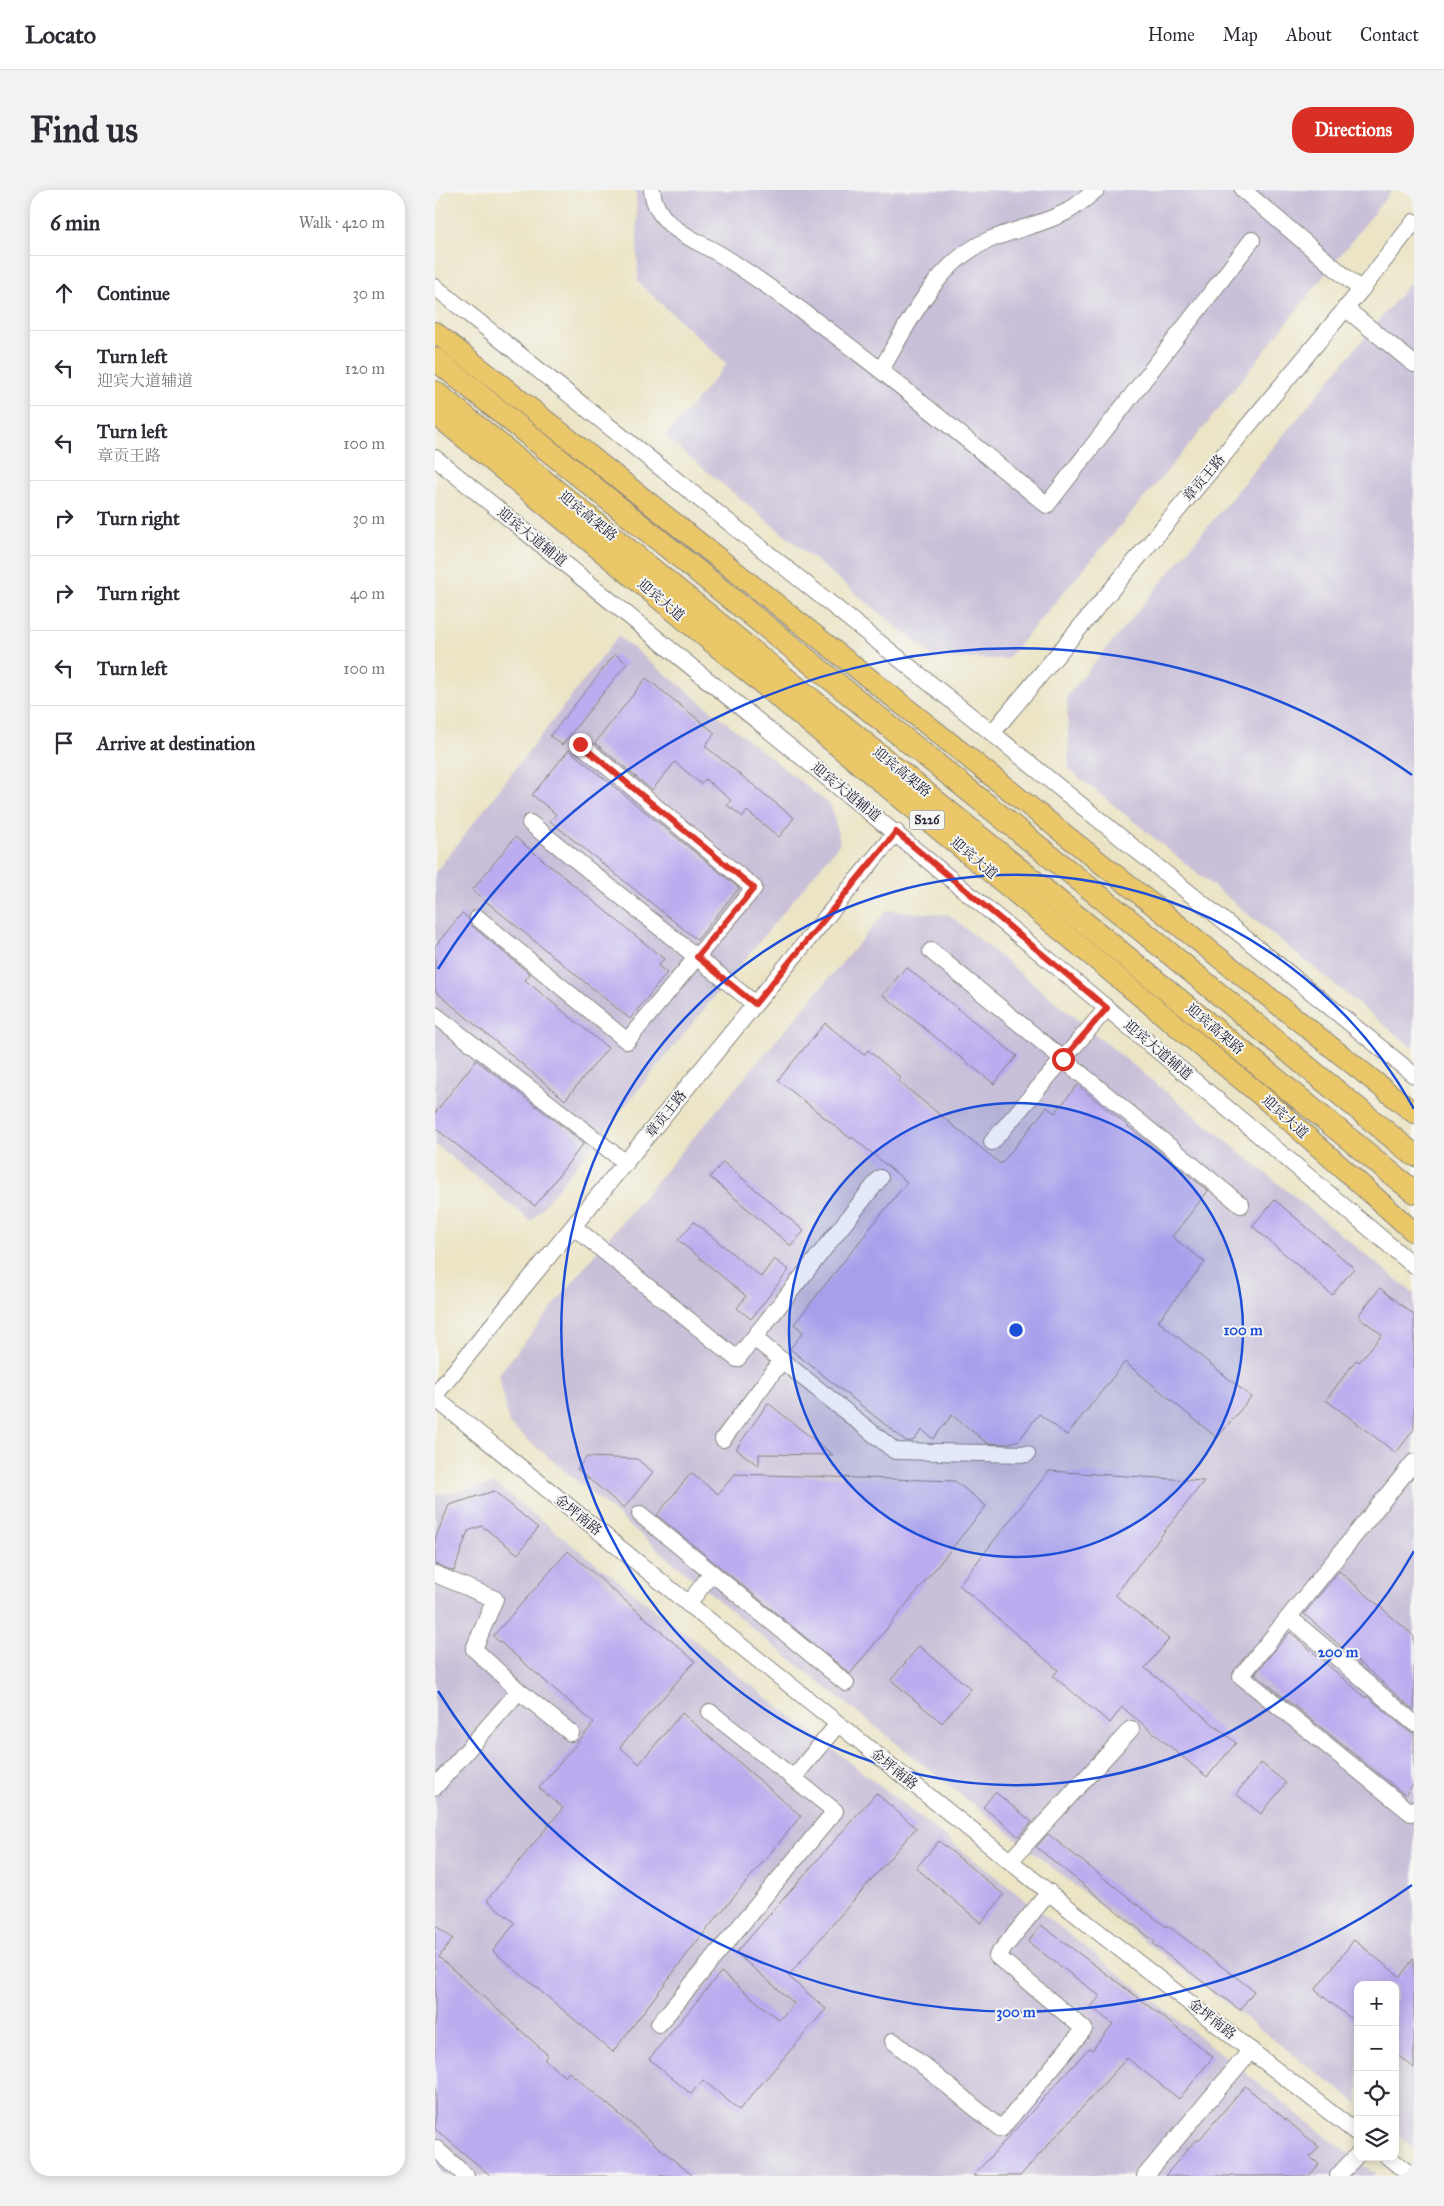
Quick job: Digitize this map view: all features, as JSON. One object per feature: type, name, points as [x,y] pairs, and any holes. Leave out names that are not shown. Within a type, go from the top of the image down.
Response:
[{"type":"highway","name":"迎宾高架路","points":[[435,359],[1303,1062],[1414,1155]]},
{"type":"highway","name":"迎宾高架路","points":[[435,392],[1414,1192]]},
{"type":"highway","points":[[1303,1062],[1414,1144]]},
{"type":"highway","points":[[1285,1087],[1414,1204]]},
{"type":"main road","points":[[435,332],[1414,1114]]},
{"type":"main road","name":"迎宾大道","points":[[435,414],[1265,1098],[1414,1232]]},
{"type":"street","points":[[653,190],[654,203],[671,227],[724,257],[785,297],[881,370],[1047,505],[1252,240]]},
{"type":"street","points":[[881,370],[929,290],[961,257],[989,240],[1069,211],[1096,190]]},
{"type":"street","points":[[1243,190],[1361,290]]},
{"type":"street","name":"章贡王路","points":[[992,734],[1361,290],[1414,222]]},
{"type":"street","points":[[435,287],[1412,1071]]},
{"type":"street","points":[[1345,308],[1414,364]]},
{"type":"street","name":"迎宾大道辅道","points":[[435,458],[896,832],[1414,1266]]},
{"type":"street","points":[[478,918],[627,1041],[754,888],[580,744]]},
{"type":"street","points":[[530,823],[755,1004]]},
{"type":"street","name":"章贡王路","points":[[435,1396],[896,832]]},
{"type":"street","points":[[931,951],[1241,1205]]},
{"type":"street","points":[[992,1142],[1107,1008]]},
{"type":"street","points":[[435,1014],[626,1162]]},
{"type":"street","points":[[574,1226],[737,1359],[880,1178]]},
{"type":"street","points":[[754,1338],[895,1451],[1027,1454]]},
{"type":"street","points":[[723,1439],[782,1360]]},
{"type":"street","name":"金坪南路","points":[[435,1396],[688,1604],[838,1724],[1354,2131]]},
{"type":"street","points":[[1414,1462],[1241,1676],[1411,1813],[1414,1809]]},
{"type":"street","points":[[640,1514],[846,1683]]},
{"type":"street","points":[[688,1604],[712,1573]]},
{"type":"street","points":[[435,1574],[495,1599],[474,1649],[519,1691],[571,1733]]},
{"type":"street","points":[[1289,1617],[1414,1723]]},
{"type":"street","points":[[435,1787],[519,1691]]},
{"type":"street","points":[[659,2024],[835,1810],[710,1712]]},
{"type":"street","points":[[793,1778],[838,1724]]},
{"type":"street","points":[[1010,1861],[1131,1728]]},
{"type":"street","points":[[893,2041],[1001,2129],[1084,2029],[997,1956],[1049,1892]]},
{"type":"street","points":[[1145,2176],[1251,2050]]},
{"type":"street","points":[[435,2148],[466,2176]]},
{"type":"street","points":[[1338,2176],[1354,2158]]},
{"type":"street","points":[[1393,2161],[1412,2176]]},
{"type":"shaded area","points":[[636,190],[1392,190],[1201,431],[1007,659],[935,658],[665,437],[727,364],[638,282]]},
{"type":"shaded area","points":[[1414,278],[1414,1049],[1069,769],[1067,696]]},
{"type":"shaded area","points":[[618,636],[831,806],[840,843],[531,1221],[435,1144],[435,873]]},
{"type":"shaded area","points":[[887,910],[949,915],[1414,1294],[1414,2147],[1399,2135],[1399,1981],[1354,1981],[1354,2101],[1151,1946],[760,1635],[509,1424],[499,1374],[599,1249]]},
{"type":"shaded area","points":[[495,1484],[1354,2158],[1354,2161],[1358,2161],[1377,2176],[435,2176],[435,1495]]},
{"type":"building","points":[[615,654],[627,663],[562,745],[550,736]]},
{"type":"building","points":[[646,678],[715,733],[705,746],[794,818],[779,837],[747,811],[743,817],[727,805],[731,800],[705,779],[701,784],[675,762],[652,790],[595,743]]},
{"type":"building","points":[[569,750],[739,888],[697,940],[550,821],[556,814],[532,795]]},
{"type":"building","points":[[515,837],[664,959],[658,966],[667,973],[630,1019],[472,890]]},
{"type":"building","points":[[462,913],[468,918],[472,926],[530,974],[525,980],[608,1048],[565,1100],[435,991],[435,946]]},
{"type":"building","points":[[906,967],[1017,1056],[994,1084],[883,995]]},
{"type":"building","points":[[825,1023],[864,1055],[868,1050],[901,1078],[898,1081],[1001,1164],[1047,1107],[1055,1113],[1077,1085],[1208,1191],[1172,1237],[1205,1262],[1158,1321],[1251,1397],[1217,1438],[1125,1362],[1067,1435],[1039,1414],[1019,1440],[1007,1444],[987,1443],[952,1415],[933,1439],[922,1430],[913,1441],[906,1441],[790,1349],[803,1332],[794,1324],[907,1182],[778,1080]]},
{"type":"building","points":[[476,1060],[584,1143],[535,1206],[435,1128],[435,1113]]},
{"type":"building","points":[[723,1162],[804,1231],[791,1246],[710,1177]]},
{"type":"building","points":[[1275,1200],[1354,1268],[1332,1295],[1252,1226]]},
{"type":"building","points":[[694,1222],[761,1277],[774,1259],[789,1270],[751,1319],[737,1308],[746,1296],[678,1240]]},
{"type":"building","points":[[1380,1288],[1414,1315],[1414,1429],[1396,1453],[1326,1400],[1356,1360],[1359,1362],[1382,1335],[1358,1316]]},
{"type":"building","points":[[768,1403],[833,1455],[759,1454],[759,1466],[736,1449]]},
{"type":"building","points":[[587,1457],[637,1459],[653,1472],[624,1508],[577,1469]]},
{"type":"building","points":[[1049,1471],[1204,1481],[1115,1595],[1169,1639],[1145,1668],[1236,1743],[1207,1777],[1122,1707],[1110,1723],[1053,1676],[1058,1670],[959,1585]]},
{"type":"building","points":[[691,1473],[718,1494],[735,1474],[955,1481],[986,1506],[850,1674],[657,1515]]},
{"type":"building","points":[[494,1491],[538,1528],[518,1554],[482,1526],[468,1531],[454,1571],[435,1564],[435,1539],[449,1505]]},
{"type":"building","points":[[568,1551],[695,1661],[620,1747],[639,1764],[682,1713],[801,1816],[698,1940],[613,2052],[493,1951],[515,1923],[487,1900],[563,1808],[539,1788],[594,1723],[493,1636]]},
{"type":"building","points":[[1339,1571],[1414,1636],[1414,1710],[1304,1614]]},
{"type":"building","points":[[1290,1632],[1366,1698],[1367,1696],[1408,1731],[1414,1733],[1414,1784],[1405,1795],[1255,1674]]},
{"type":"building","points":[[919,1646],[971,1689],[942,1723],[891,1680]]},
{"type":"building","points":[[1261,1763],[1286,1783],[1261,1814],[1236,1794]]},
{"type":"building","points":[[995,1792],[1032,1822],[1020,1835],[1018,1836],[983,1807]]},
{"type":"building","points":[[876,1793],[916,1828],[788,1976],[826,2009],[739,2110],[703,2080],[691,2094],[649,2059],[721,1972],[779,2020],[794,2003],[736,1953]]},
{"type":"building","points":[[1048,1834],[1166,1927],[1167,1925],[1254,1991],[1240,2010],[1153,1944],[1155,1942],[1036,1847]]},
{"type":"building","points":[[939,1841],[1004,1895],[981,1923],[916,1868]]},
{"type":"building","points":[[435,1925],[453,1939],[439,1957],[548,2055],[544,2059],[565,2077],[569,2072],[693,2176],[491,2176],[435,2129]]},
{"type":"building","points":[[1041,1925],[1136,1996],[1213,2057],[1179,2099],[1127,2058],[1020,2176],[973,2176],[1089,2048],[1092,2050],[1113,2024],[1091,2007],[1100,1996],[1028,1942]]},
{"type":"building","points":[[1354,1940],[1400,1977],[1414,1958],[1414,2068],[1399,2056],[1399,1981],[1354,1981],[1354,2021],[1315,1990]]},
{"type":"building","points":[[1245,2086],[1319,2147],[1310,2157],[1319,2164],[1309,2176],[1165,2176],[1196,2139],[1198,2141]]},
{"type":"route","points":[[580,744],[754,888],[697,957],[755,1004],[896,832],[1107,1008],[1063,1059]]}]
